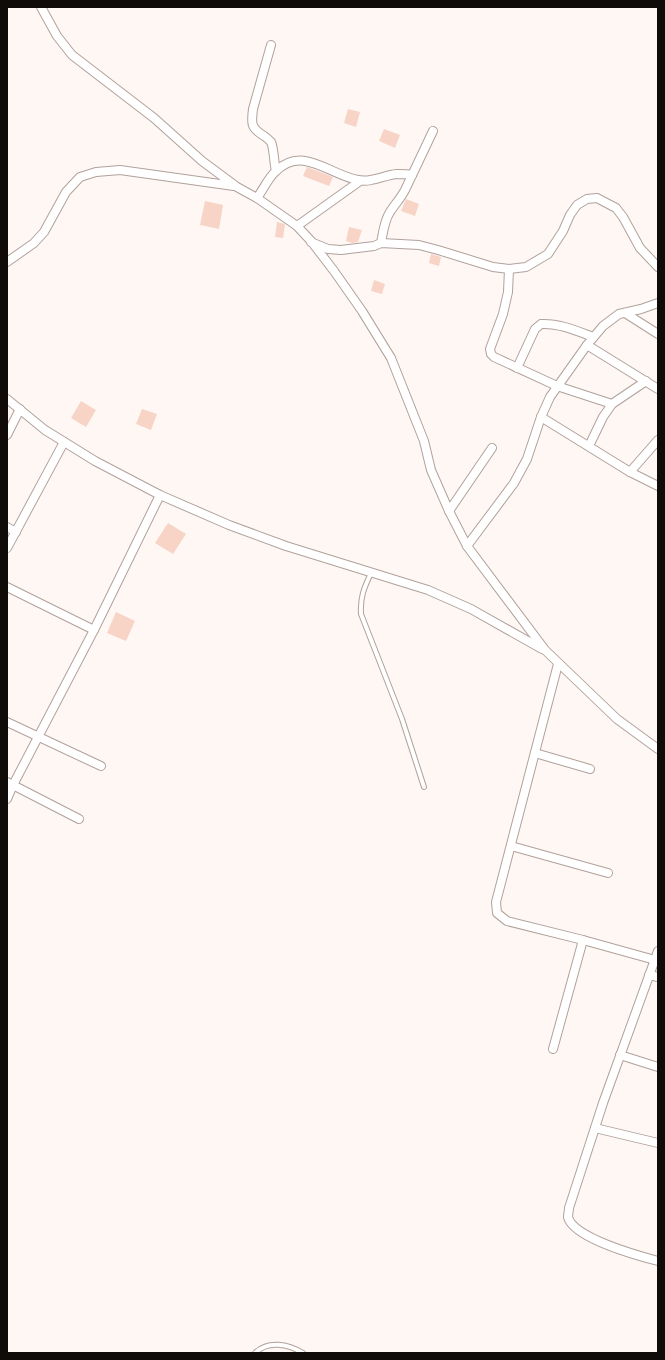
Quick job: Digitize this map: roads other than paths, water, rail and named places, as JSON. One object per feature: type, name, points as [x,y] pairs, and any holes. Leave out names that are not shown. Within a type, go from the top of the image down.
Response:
[{"type":"street","points":[[42,7],[57,36],[72,55],[154,118],[202,161],[236,187],[257,198],[297,226],[310,241],[362,310],[391,358],[424,441],[431,470],[449,511],[467,546],[545,650],[558,664],[617,719],[658,750]]},
{"type":"street","points":[[271,45],[251,120],[252,126],[271,143],[276,171]]},
{"type":"street","points":[[381,243],[385,224],[390,212],[400,199],[433,131]]},
{"type":"street","points":[[257,198],[276,171],[292,160],[306,160],[343,176],[360,181],[378,179],[396,174],[412,175]]},
{"type":"street","points":[[7,262],[34,243],[44,232],[66,192],[80,178],[96,172],[120,170],[236,187]]},
{"type":"street","points":[[297,226],[360,181]]},
{"type":"street","points":[[310,241],[328,249],[341,250],[374,246],[381,243],[419,245],[493,267],[509,269],[526,267],[548,254],[563,232],[570,215],[577,205],[588,198],[597,198],[616,208],[623,217],[640,248],[658,267]]},
{"type":"street","points":[[509,269],[508,292],[504,314],[490,349],[491,354],[494,357],[557,386],[612,404]]},
{"type":"street","points":[[467,546],[517,477],[528,459],[541,417],[550,397],[586,345],[603,326],[619,314],[641,310],[658,303]]},
{"type":"street","points":[[626,313],[658,334]]},
{"type":"street","points":[[517,368],[535,329],[541,324],[547,323],[560,326],[593,337]]},
{"type":"street","points":[[586,345],[658,388]]},
{"type":"street","points":[[589,446],[603,416],[612,404],[646,381]]},
{"type":"street","points":[[7,399],[45,430],[64,442],[95,461],[160,495],[229,525],[279,543],[428,590],[471,609],[545,650]]},
{"type":"street","points":[[7,435],[20,409]]},
{"type":"street","points":[[541,417],[630,472],[658,486]]},
{"type":"street","points":[[630,472],[658,440]]},
{"type":"street","points":[[7,548],[64,442]]},
{"type":"street","points":[[449,511],[492,448]]},
{"type":"street","points":[[7,799],[10,784],[39,737],[94,630],[160,495]]},
{"type":"street","points":[[7,527],[16,532]]},
{"type":"street","points":[[7,587],[94,630]]},
{"type":"street","points":[[558,664],[496,902],[497,913],[507,921],[654,960]]},
{"type":"street","points":[[7,722],[101,766]]},
{"type":"street","points":[[535,753],[590,768]]},
{"type":"street","points":[[10,784],[79,820]]},
{"type":"street","points":[[511,846],[608,873]]},
{"type":"street","points":[[553,1049],[583,940]]},
{"type":"street","points":[[658,951],[595,1128],[569,1208],[568,1217],[573,1225],[606,1244],[634,1255],[658,1261]]},
{"type":"street","points":[[649,975],[658,977]]},
{"type":"street","points":[[620,1055],[658,1068]]},
{"type":"street","points":[[595,1128],[658,1143]]},
{"type":"lane","points":[[371,572],[360,601],[361,614],[402,719],[424,787]]},
{"type":"lane","points":[[254,1353],[259,1349],[272,1345],[290,1347],[303,1353]]}]
